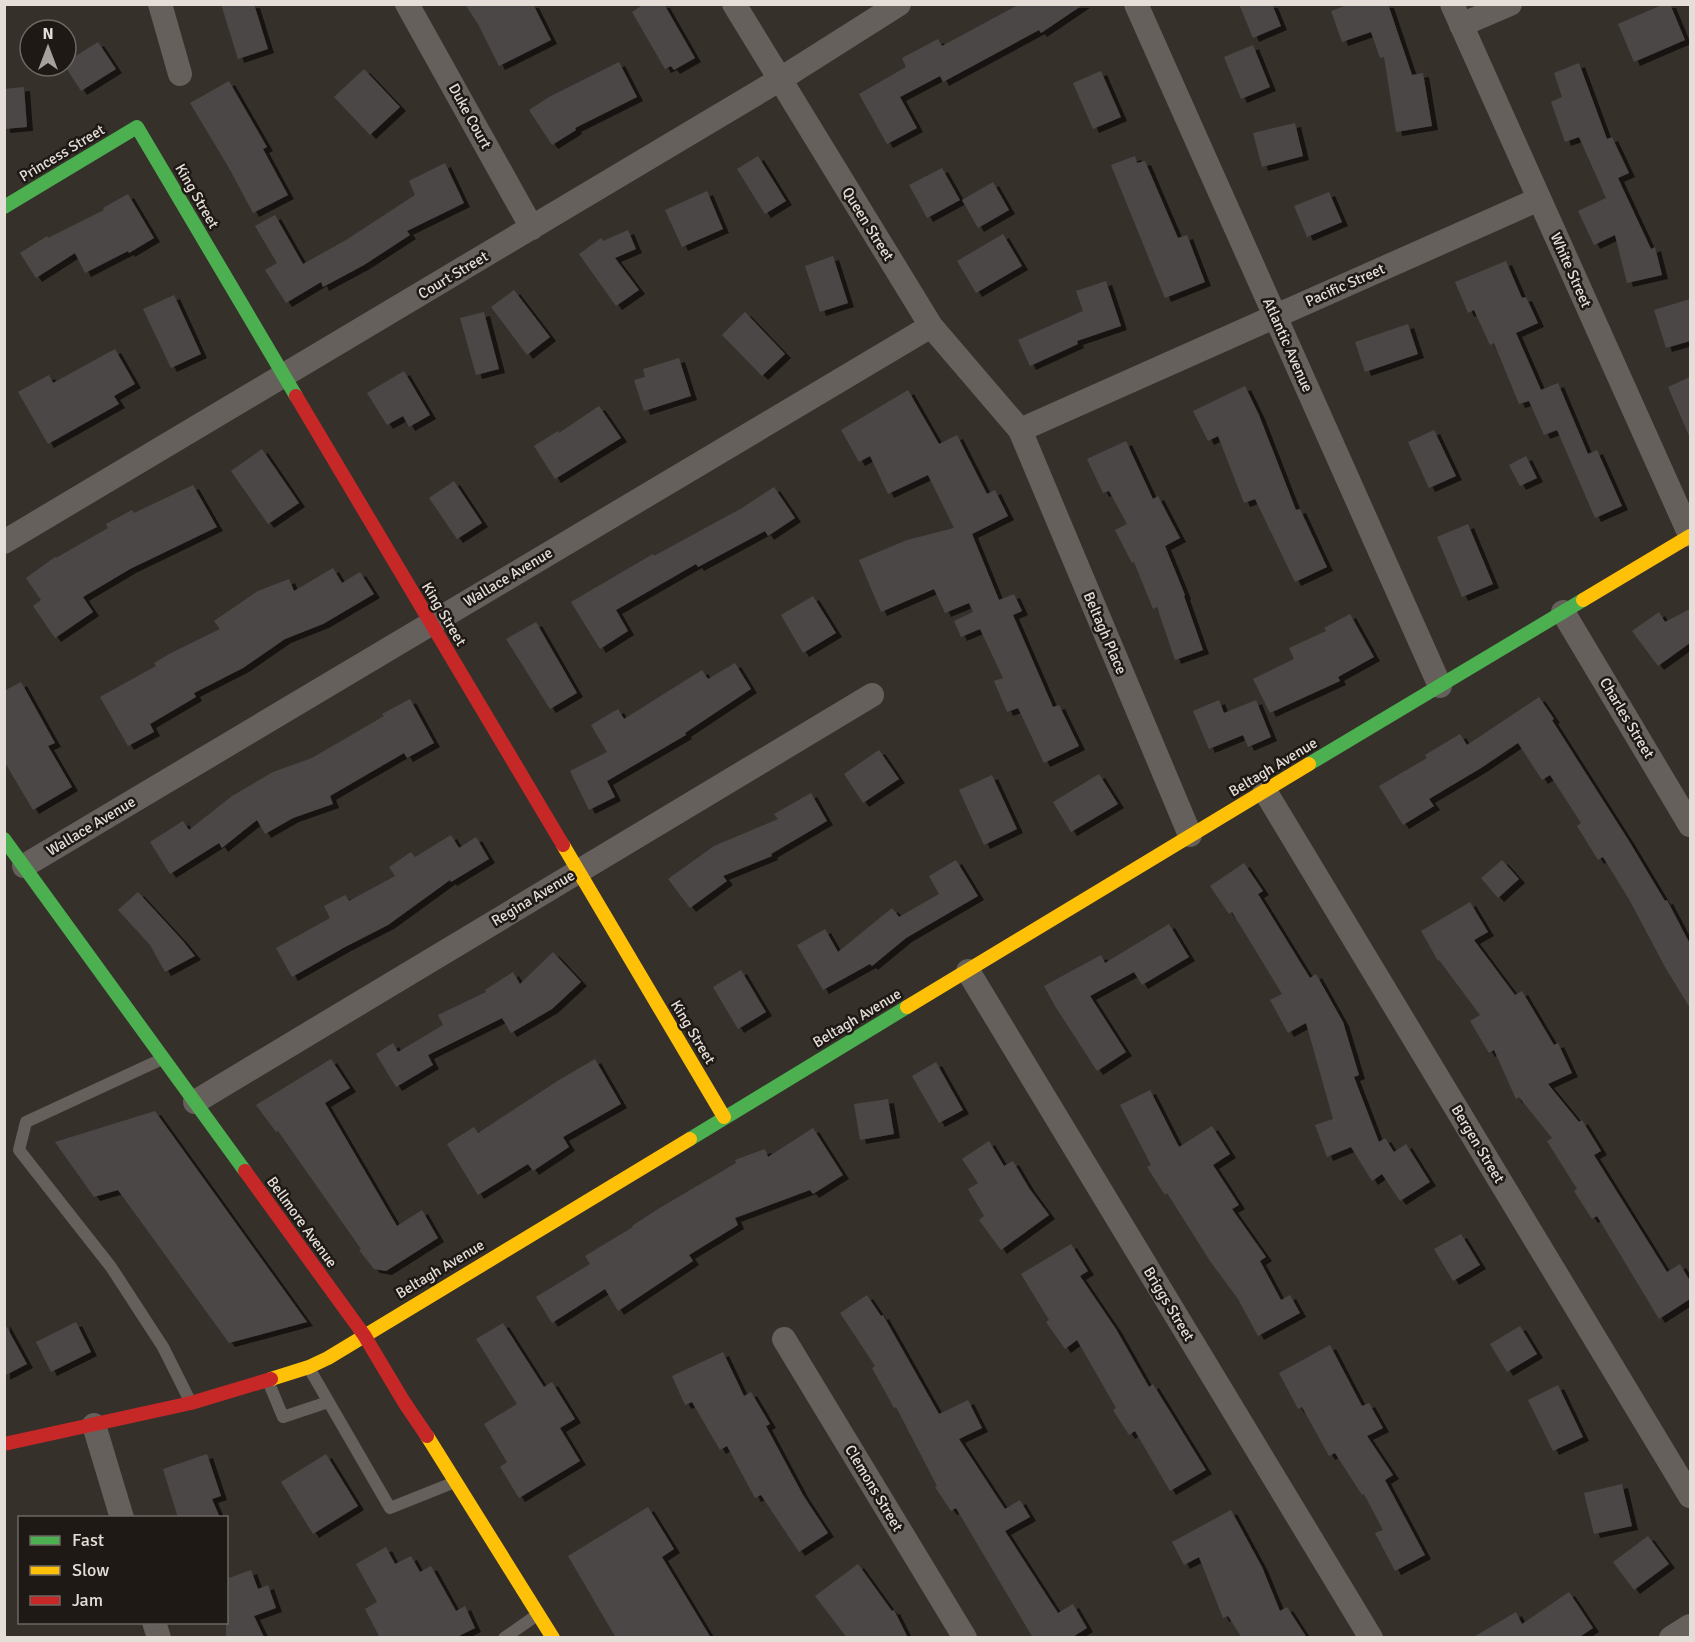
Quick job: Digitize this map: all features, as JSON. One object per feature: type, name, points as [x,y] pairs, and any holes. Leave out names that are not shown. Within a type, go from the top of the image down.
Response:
[{"type":"street","points":[[160,4],[180,74]]},
{"type":"street","name":"Duke Court","points":[[408,4],[532,228]]},
{"type":"street","name":"Queen Street","points":[[734,4],[931,326],[1020,430]]},
{"type":"street","name":"Court Street","points":[[4,542],[779,80],[899,4]]},
{"type":"street","name":"Atlantic Avenue","points":[[1136,4],[1440,686]]},
{"type":"street","points":[[1457,15],[1509,4]]},
{"type":"street","name":"White Street","points":[[1457,15],[1690,536]]},
{"type":"street","name":"Princess Street","points":[[4,207],[137,127]]},
{"type":"street","name":"King Street","points":[[137,127],[724,1117]]},
{"type":"street","name":"Pacific Street","points":[[1020,430],[1539,199]]},
{"type":"street","name":"Wallace Avenue","points":[[24,866],[931,326]]},
{"type":"street","name":"Beltagh Place","points":[[1020,430],[1190,835]]},
{"type":"street","name":"Beltagh Avenue","points":[[4,1443],[191,1403],[309,1367],[1690,536]]},
{"type":"street","name":"Charles Street","points":[[1563,612],[1690,825]]},
{"type":"street","name":"Regina Avenue","points":[[195,1102],[872,695]]},
{"type":"street","name":"Bergen Street","points":[[1265,791],[1690,1496]]},
{"type":"street","name":"Bellmore Avenue","points":[[4,839],[364,1335],[553,1638]]},
{"type":"street","name":"Briggs Street","points":[[968,971],[1371,1638]]},
{"type":"street","name":"Clemons Street","points":[[784,1339],[965,1638]]},
{"type":"street","points":[[94,1425],[121,1516]]},
{"type":"street","points":[[1671,1638],[1690,1626]]},
{"type":"lane","points":[[164,1059],[26,1122],[19,1150],[111,1267],[163,1347],[191,1403]]},
{"type":"lane","points":[[309,1367],[390,1508],[456,1482]]},
{"type":"lane","points":[[267,1380],[283,1417],[328,1402]]},
{"type":"lane","points":[[504,1638],[538,1614]]},
{"type":"building","points":[[221,4],[254,4],[268,49],[238,59]]},
{"type":"building","points":[[465,4],[533,4],[551,40],[499,66]]},
{"type":"building","points":[[644,4],[664,4],[695,58],[674,70],[671,66],[665,69],[632,12]]},
{"type":"building","points":[[1020,4],[1084,4],[1041,33],[1039,30],[943,82],[940,76],[900,97],[917,128],[887,144],[859,94],[906,67],[902,58],[938,39],[942,46]]},
{"type":"building","points":[[1239,4],[1272,4],[1281,26],[1253,38]]},
{"type":"building","points":[[1350,4],[1388,4],[1412,75],[1423,73],[1432,126],[1396,132],[1384,57],[1380,58],[1371,32],[1342,42],[1331,11]]},
{"type":"building","points":[[1664,4],[1670,4],[1685,40],[1634,62],[1618,24]]},
{"type":"building","points":[[98,42],[116,69],[81,91],[73,78],[78,78],[78,54]]},
{"type":"building","points":[[1253,45],[1270,87],[1241,99],[1224,57]]},
{"type":"building","points":[[619,62],[637,97],[575,128],[576,130],[552,145],[529,110],[549,97]]},
{"type":"building","points":[[1579,63],[1607,139],[1612,137],[1629,173],[1618,178],[1651,249],[1655,247],[1662,275],[1627,283],[1615,235],[1594,245],[1578,211],[1606,198],[1579,137],[1565,142],[1551,102],[1562,97],[1554,73]]},
{"type":"building","points":[[364,69],[400,107],[370,135],[334,97]]},
{"type":"building","points":[[1101,71],[1121,117],[1093,129],[1073,83]]},
{"type":"building","points":[[229,81],[267,147],[263,149],[288,195],[253,213],[190,103]]},
{"type":"building","points":[[24,87],[27,127],[4,129],[4,89]]},
{"type":"building","points":[[1295,123],[1303,156],[1262,167],[1253,133]]},
{"type":"building","points":[[758,156],[786,201],[765,214],[737,169]]},
{"type":"building","points":[[1135,156],[1137,163],[1145,161],[1178,238],[1187,235],[1205,282],[1165,298],[1111,165]]},
{"type":"building","points":[[445,163],[464,203],[407,231],[410,235],[364,265],[323,287],[321,282],[286,303],[265,270],[277,263],[255,226],[275,215],[303,264],[346,240],[415,195],[409,181]]},
{"type":"building","points":[[942,168],[960,200],[927,218],[909,185]]},
{"type":"building","points":[[993,182],[1009,210],[978,228],[962,200]]},
{"type":"building","points":[[707,191],[723,229],[682,247],[665,210]]},
{"type":"building","points":[[1329,192],[1342,222],[1307,237],[1294,206]]},
{"type":"building","points":[[128,194],[154,238],[129,253],[128,251],[85,273],[75,253],[36,278],[20,253],[47,236],[48,238],[104,210],[103,208]]},
{"type":"building","points":[[628,230],[636,249],[615,258],[639,290],[616,306],[579,254],[601,238],[603,241]]},
{"type":"building","points":[[1003,234],[1022,266],[976,293],[957,261]]},
{"type":"building","points":[[833,256],[848,303],[820,312],[805,266]]},
{"type":"building","points":[[1506,261],[1522,298],[1526,297],[1538,323],[1516,333],[1541,390],[1558,383],[1588,454],[1597,450],[1622,506],[1595,518],[1557,430],[1544,435],[1529,401],[1519,404],[1494,343],[1490,345],[1474,310],[1468,313],[1455,282]]},
{"type":"building","points":[[1106,281],[1121,326],[1077,341],[1078,344],[1030,366],[1018,340],[1083,311],[1076,291]]},
{"type":"building","points":[[514,290],[550,337],[527,355],[491,307]]},
{"type":"building","points":[[174,295],[201,354],[171,368],[143,309]]},
{"type":"building","points":[[1690,299],[1690,341],[1666,348],[1654,310]]},
{"type":"building","points":[[484,312],[499,369],[476,375],[460,318]]},
{"type":"building","points":[[745,312],[785,354],[762,376],[722,335]]},
{"type":"building","points":[[1408,324],[1418,354],[1365,372],[1355,342]]},
{"type":"building","points":[[115,349],[135,384],[114,396],[119,404],[48,444],[18,392],[49,375],[53,383]]},
{"type":"building","points":[[679,358],[691,396],[644,411],[634,380],[645,377],[643,369]]},
{"type":"building","points":[[404,371],[430,415],[409,427],[403,416],[387,425],[367,393]]},
{"type":"building","points":[[1690,377],[1690,438],[1668,387]]},
{"type":"building","points":[[1245,386],[1259,415],[1296,510],[1300,509],[1327,567],[1295,582],[1255,499],[1244,503],[1218,436],[1208,441],[1193,411]]},
{"type":"building","points":[[908,390],[939,444],[957,435],[987,494],[995,490],[1008,516],[972,534],[999,600],[1014,594],[1022,611],[1013,615],[1053,707],[1059,705],[1079,746],[1044,763],[1018,708],[1007,712],[994,681],[1003,678],[980,629],[961,637],[954,621],[973,612],[969,603],[945,613],[934,589],[881,612],[859,560],[907,540],[954,528],[928,475],[888,494],[870,456],[859,462],[841,430]]},
{"type":"building","points":[[599,406],[621,438],[555,479],[534,446],[558,431],[559,433]]},
{"type":"building","points":[[1434,430],[1456,476],[1429,488],[1408,442]]},
{"type":"building","points":[[1126,441],[1153,499],[1158,496],[1180,538],[1165,546],[1185,595],[1203,650],[1175,660],[1157,607],[1153,609],[1134,562],[1132,563],[1115,530],[1127,524],[1109,491],[1103,493],[1087,459]]},
{"type":"building","points":[[262,449],[299,503],[268,524],[231,471]]},
{"type":"building","points":[[1526,456],[1537,478],[1520,486],[1509,465]]},
{"type":"building","points":[[454,481],[482,523],[457,539],[429,498]]},
{"type":"building","points":[[193,485],[217,527],[130,569],[83,597],[93,612],[55,638],[33,606],[41,600],[26,578],[55,557],[108,528],[106,524],[132,510],[134,513]]},
{"type":"building","points":[[774,487],[795,518],[768,536],[765,531],[698,567],[696,564],[616,610],[628,631],[600,649],[571,602],[653,554],[654,556],[742,508]]},
{"type":"building","points":[[1468,524],[1493,584],[1462,597],[1437,537]]},
{"type":"building","points":[[333,568],[342,583],[360,572],[374,594],[323,624],[285,639],[243,668],[194,693],[196,697],[150,724],[154,732],[128,746],[100,697],[156,666],[154,663],[169,654],[220,629],[214,621],[258,591],[289,579],[294,591]]},
{"type":"building","points":[[813,596],[836,633],[803,653],[781,615]]},
{"type":"building","points":[[1690,609],[1690,643],[1658,666],[1632,631],[1659,612],[1665,622]]},
{"type":"building","points":[[1350,614],[1374,657],[1338,677],[1340,681],[1270,713],[1253,679],[1294,659],[1289,648],[1326,631],[1324,628]]},
{"type":"building","points":[[536,622],[577,693],[550,709],[506,639]]},
{"type":"building","points":[[735,663],[751,689],[685,733],[686,735],[607,781],[615,797],[589,810],[570,771],[607,752],[591,725],[618,709],[624,719],[702,670],[708,679]]},
{"type":"building","points":[[21,682],[55,743],[48,746],[72,787],[33,810],[4,761],[4,691]]},
{"type":"building","points":[[1539,697],[1665,901],[1667,900],[1690,944],[1690,1008],[1630,901],[1603,857],[1598,860],[1577,826],[1581,823],[1550,775],[1542,780],[1518,743],[1429,799],[1434,806],[1403,825],[1379,786],[1427,758],[1425,755],[1460,734],[1467,745]]},
{"type":"building","points":[[410,699],[434,743],[407,758],[404,753],[330,796],[333,804],[293,818],[265,834],[257,820],[222,848],[219,843],[170,874],[150,842],[183,821],[189,830],[232,796],[273,772],[312,758]]},
{"type":"building","points":[[1219,700],[1224,713],[1256,700],[1271,737],[1248,747],[1243,735],[1209,749],[1193,711]]},
{"type":"building","points":[[879,750],[899,779],[863,803],[844,774]]},
{"type":"building","points":[[1099,774],[1118,804],[1071,832],[1053,802]]},
{"type":"building","points":[[992,775],[1017,829],[984,845],[959,790]]},
{"type":"building","points":[[811,793],[827,821],[771,854],[772,856],[723,876],[727,881],[690,908],[668,879],[714,846],[778,819],[774,814]]},
{"type":"building","points":[[451,835],[459,848],[476,837],[489,859],[451,882],[450,880],[388,925],[292,977],[276,948],[330,918],[324,906],[345,895],[349,901],[395,876],[389,867],[411,852],[415,857]]},
{"type":"building","points":[[956,860],[978,896],[906,938],[872,966],[870,964],[823,990],[797,945],[825,929],[838,952],[892,908],[899,917],[939,894],[929,876]]},
{"type":"building","points":[[1502,860],[1519,879],[1498,898],[1481,878]]},
{"type":"building","points":[[1244,863],[1263,891],[1258,894],[1310,978],[1316,974],[1343,1022],[1359,1075],[1354,1077],[1379,1142],[1385,1138],[1394,1152],[1406,1144],[1430,1182],[1400,1201],[1382,1174],[1372,1181],[1351,1147],[1327,1157],[1315,1125],[1333,1119],[1306,1023],[1288,1033],[1270,1000],[1282,994],[1232,912],[1229,914],[1210,886]]},
{"type":"building","points":[[138,892],[195,956],[165,972],[150,945],[118,910]]},
{"type":"building","points":[[1470,902],[1488,932],[1474,940],[1515,995],[1522,991],[1554,1045],[1558,1043],[1572,1073],[1548,1084],[1579,1122],[1582,1120],[1601,1151],[1594,1155],[1667,1272],[1680,1264],[1690,1281],[1690,1299],[1659,1319],[1597,1216],[1592,1219],[1574,1191],[1577,1189],[1547,1141],[1552,1138],[1519,1097],[1516,1099],[1494,1050],[1489,1053],[1470,1021],[1480,1015],[1438,961],[1421,931]]},
{"type":"building","points":[[1169,924],[1189,957],[1142,985],[1134,972],[1090,996],[1126,1052],[1097,1071],[1044,986],[1101,955],[1105,963]]},
{"type":"building","points":[[553,952],[581,982],[552,1009],[511,1033],[502,1018],[428,1055],[433,1065],[396,1087],[376,1054],[393,1043],[398,1052],[443,1025],[438,1015],[486,992],[485,990],[513,972],[520,984]]},
{"type":"building","points":[[741,970],[766,1012],[738,1029],[713,987]]},
{"type":"building","points":[[331,1059],[350,1088],[325,1103],[397,1226],[422,1210],[438,1238],[386,1271],[374,1269],[359,1250],[361,1249],[278,1131],[276,1132],[256,1105]]},
{"type":"building","points":[[595,1059],[621,1104],[563,1137],[569,1147],[533,1171],[528,1164],[478,1195],[447,1144],[474,1127],[478,1133]]},
{"type":"building","points":[[936,1062],[963,1110],[939,1123],[912,1076]]},
{"type":"building","points":[[1150,1090],[1179,1147],[1212,1126],[1230,1154],[1213,1165],[1239,1205],[1232,1209],[1266,1257],[1260,1261],[1281,1300],[1290,1295],[1300,1313],[1258,1336],[1238,1299],[1147,1167],[1151,1165],[1120,1105]]},
{"type":"building","points":[[888,1099],[894,1134],[860,1140],[854,1104]]},
{"type":"building","points":[[155,1111],[307,1322],[229,1343],[118,1190],[94,1197],[55,1142]]},
{"type":"building","points":[[813,1128],[843,1175],[813,1194],[810,1190],[735,1218],[738,1225],[689,1255],[693,1261],[618,1311],[605,1289],[552,1323],[536,1297],[590,1264],[585,1256],[736,1163],[735,1160],[765,1149],[768,1157]]},
{"type":"building","points":[[989,1141],[1004,1166],[1013,1161],[1049,1215],[1001,1250],[979,1220],[984,1216],[968,1189],[978,1183],[962,1159]]},
{"type":"building","points":[[1461,1234],[1480,1265],[1453,1281],[1434,1249]]},
{"type":"building","points":[[1071,1244],[1088,1271],[1080,1276],[1116,1329],[1149,1387],[1153,1384],[1206,1470],[1170,1491],[1135,1431],[1129,1435],[1113,1410],[1116,1408],[1077,1340],[1065,1349],[1046,1322],[1049,1320],[1021,1274]]},
{"type":"building","points":[[867,1295],[881,1316],[883,1315],[939,1414],[968,1400],[982,1428],[959,1439],[1005,1509],[1020,1500],[1030,1517],[1005,1531],[1058,1613],[1073,1604],[1087,1628],[1071,1638],[1033,1638],[956,1508],[951,1511],[935,1487],[937,1486],[896,1407],[894,1408],[872,1368],[875,1366],[840,1313]]},
{"type":"building","points":[[4,1322],[27,1364],[4,1376]]},
{"type":"building","points":[[76,1322],[91,1352],[51,1372],[36,1342]]},
{"type":"building","points":[[503,1323],[544,1387],[552,1382],[575,1419],[560,1428],[580,1461],[519,1498],[500,1467],[507,1462],[484,1424],[517,1404],[476,1339]]},
{"type":"building","points":[[1520,1326],[1537,1354],[1507,1372],[1490,1344]]},
{"type":"building","points":[[1330,1345],[1362,1406],[1369,1403],[1383,1428],[1367,1436],[1393,1475],[1385,1480],[1425,1555],[1395,1571],[1375,1533],[1383,1530],[1364,1494],[1362,1495],[1335,1453],[1329,1456],[1302,1407],[1298,1409],[1279,1373]]},
{"type":"building","points":[[723,1352],[744,1396],[751,1392],[770,1424],[766,1426],[803,1495],[828,1533],[799,1552],[761,1495],[755,1498],[727,1446],[720,1450],[692,1402],[685,1405],[672,1376]]},
{"type":"building","points":[[1558,1385],[1583,1437],[1553,1451],[1528,1400]]},
{"type":"building","points":[[207,1454],[221,1496],[212,1499],[219,1516],[177,1516],[163,1469]]},
{"type":"building","points":[[326,1454],[358,1506],[313,1534],[281,1482]]},
{"type":"building","points":[[1622,1484],[1632,1526],[1594,1534],[1584,1493]]},
{"type":"building","points":[[648,1507],[674,1549],[662,1557],[711,1638],[616,1638],[568,1556]]},
{"type":"building","points":[[1231,1510],[1262,1567],[1280,1611],[1287,1607],[1307,1638],[1242,1638],[1228,1616],[1223,1618],[1199,1557],[1184,1565],[1172,1542]]},
{"type":"building","points":[[1648,1536],[1669,1564],[1634,1590],[1613,1562]]},
{"type":"building","points":[[386,1547],[395,1564],[411,1556],[420,1572],[431,1566],[456,1611],[465,1606],[475,1628],[455,1638],[380,1638],[365,1609],[377,1602],[356,1564]]},
{"type":"building","points":[[858,1564],[892,1611],[894,1610],[908,1638],[847,1638],[815,1596]]},
{"type":"building","points":[[251,1570],[258,1589],[268,1585],[276,1608],[254,1616],[264,1637],[226,1637],[228,1578]]},
{"type":"building","points":[[1569,1592],[1593,1628],[1578,1638],[1472,1638],[1516,1612],[1522,1624]]},
{"type":"traffic: fast","points":[[4,207],[137,127],[296,396]]},
{"type":"traffic: fast","points":[[1309,764],[1583,600]]},
{"type":"traffic: fast","points":[[4,839],[245,1171]]},
{"type":"traffic: fast","points":[[690,1139],[907,1007]]},
{"type":"traffic: slow","points":[[1583,600],[1690,536]]},
{"type":"traffic: slow","points":[[907,1007],[1309,764]]},
{"type":"traffic: slow","points":[[563,845],[724,1117]]},
{"type":"traffic: slow","points":[[271,1379],[309,1367],[328,1358],[690,1139]]},
{"type":"traffic: slow","points":[[427,1436],[553,1638]]},
{"type":"traffic: jam","points":[[296,396],[563,845]]},
{"type":"traffic: jam","points":[[245,1171],[364,1335],[427,1436]]},
{"type":"traffic: jam","points":[[4,1444],[191,1403],[271,1379]]}]
